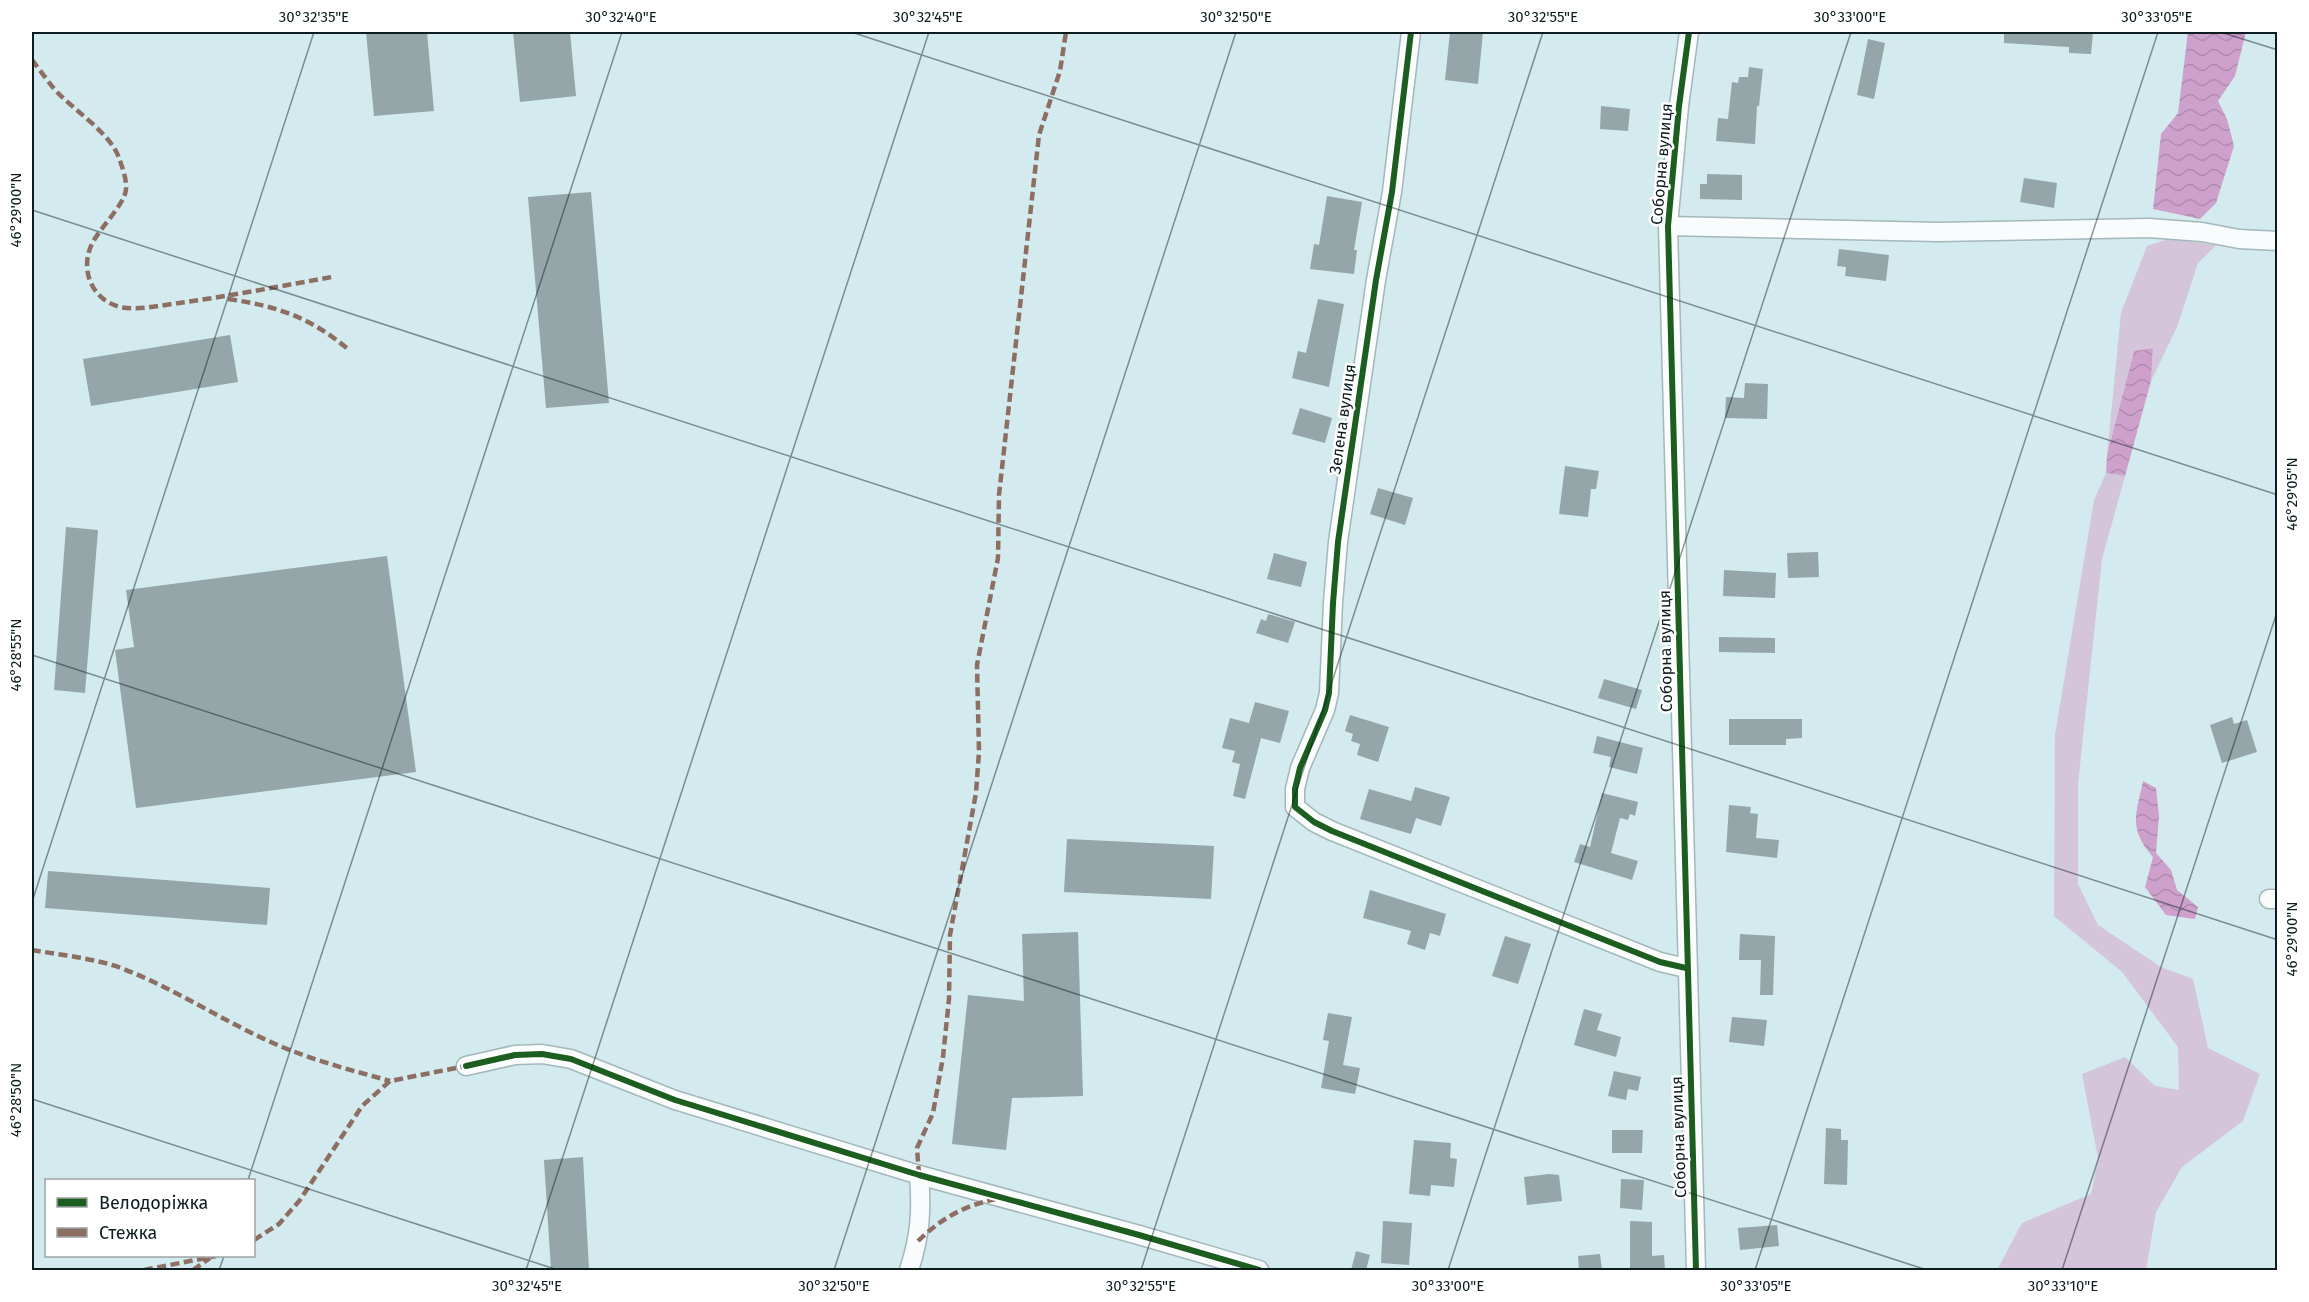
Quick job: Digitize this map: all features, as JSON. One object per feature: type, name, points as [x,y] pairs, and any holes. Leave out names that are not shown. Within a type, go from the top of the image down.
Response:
[{"type":"street","name":"Зелена вулиця","points":[[1412,32],[1392,192],[1376,280],[1338,542],[1329,693],[1325,710],[1300,768],[1295,789],[1295,807],[1314,822],[1332,831],[1660,962],[1686,968]]},
{"type":"street","name":"Соборна вулиця","points":[[1689,32],[1679,106],[1668,226],[1695,1270]]},
{"type":"street","points":[[1668,226],[1938,232],[2149,228],[2202,232],[2239,239],[2277,241]]},
{"type":"street","points":[[466,1066],[515,1055],[542,1054],[571,1059],[675,1100],[919,1175],[1259,1270]]},
{"type":"street","points":[[909,1270],[918,1241],[921,1202],[919,1175]]},
{"type":"shaded area","points":[[2168,239],[2216,245],[2198,263],[2177,327],[2151,381],[2153,348],[2134,351],[2107,455],[2121,313],[2147,246]]},
{"type":"shaded area","points":[[2106,473],[2125,476],[2102,559],[2078,784],[2078,884],[2098,925],[2161,967],[2193,979],[2208,1048],[2260,1074],[2243,1121],[2182,1167],[2156,1212],[2146,1270],[1997,1270],[2022,1223],[2091,1194],[2098,1158],[2082,1074],[2125,1057],[2155,1086],[2179,1090],[2178,1047],[2122,972],[2054,916],[2055,735],[2094,500]]},
{"type":"water","points":[[2188,32],[2246,32],[2235,76],[2218,101],[2227,119],[2234,146],[2216,203],[2200,219],[2153,209],[2161,134],[2178,113]]},
{"type":"water","points":[[2153,348],[2151,381],[2125,476],[2106,473],[2107,455],[2134,351]]},
{"type":"water","points":[[2143,781],[2156,788],[2159,816],[2156,853],[2171,870],[2177,890],[2198,907],[2195,919],[2166,915],[2145,887],[2153,857],[2145,847],[2137,829],[2136,812]]},
{"type":"building","points":[[366,32],[427,32],[434,111],[374,116]]},
{"type":"building","points":[[513,32],[570,32],[576,96],[520,102]]},
{"type":"building","points":[[1450,32],[1483,32],[1478,84],[1445,80]]},
{"type":"building","points":[[2004,32],[2093,32],[2091,54],[2069,53],[2069,47],[2004,43]]},
{"type":"building","points":[[1868,39],[1885,43],[1874,99],[1857,95]]},
{"type":"building","points":[[1749,67],[1763,69],[1759,106],[1757,106],[1755,144],[1716,141],[1718,118],[1728,119],[1732,82],[1738,83],[1739,77],[1748,77]]},
{"type":"building","points":[[1601,106],[1630,109],[1628,131],[1600,129]]},
{"type":"building","points":[[1707,174],[1742,175],[1742,200],[1700,199],[1700,184],[1707,184]]},
{"type":"building","points":[[2024,178],[2057,183],[2054,208],[2020,202]]},
{"type":"building","points":[[591,192],[609,403],[546,408],[528,197]]},
{"type":"building","points":[[1327,196],[1362,202],[1354,250],[1357,250],[1354,274],[1310,269],[1314,244],[1319,245]]},
{"type":"building","points":[[1839,249],[1889,255],[1886,281],[1845,276],[1846,267],[1837,266]]},
{"type":"building","points":[[1318,299],[1344,304],[1329,387],[1292,378],[1298,351],[1306,353]]},
{"type":"building","points":[[230,335],[238,382],[91,406],[83,359]]},
{"type":"building","points":[[1745,383],[1768,384],[1767,419],[1725,418],[1726,397],[1744,398]]},
{"type":"building","points":[[1300,408],[1332,418],[1325,443],[1292,434]]},
{"type":"building","points":[[1565,466],[1599,471],[1596,489],[1591,489],[1588,517],[1559,514]]},
{"type":"building","points":[[1378,488],[1413,498],[1405,525],[1370,514]]},
{"type":"building","points":[[66,527],[98,530],[85,693],[54,690]]},
{"type":"building","points":[[1818,552],[1819,577],[1788,578],[1787,553]]},
{"type":"building","points":[[1274,553],[1307,562],[1301,587],[1267,579]]},
{"type":"building","points":[[387,556],[416,772],[136,808],[115,650],[134,647],[126,590]]},
{"type":"building","points":[[1724,570],[1776,573],[1775,598],[1723,596]]},
{"type":"building","points":[[1268,614],[1295,622],[1288,643],[1256,633],[1261,619],[1266,621]]},
{"type":"building","points":[[1719,637],[1775,638],[1775,653],[1719,652]]},
{"type":"building","points":[[1604,679],[1642,690],[1636,709],[1598,698]]},
{"type":"building","points":[[1255,702],[1289,711],[1280,743],[1261,738],[1245,799],[1233,796],[1240,764],[1232,762],[1235,751],[1222,748],[1230,718],[1249,723]]},
{"type":"building","points":[[1350,715],[1389,727],[1378,762],[1357,755],[1360,744],[1351,741],[1353,734],[1345,731]]},
{"type":"building","points":[[2232,717],[2234,724],[2247,720],[2257,752],[2222,763],[2210,725]]},
{"type":"building","points":[[1729,719],[1802,719],[1802,738],[1786,739],[1786,745],[1729,745]]},
{"type":"building","points":[[1597,736],[1643,748],[1637,774],[1609,767],[1611,757],[1593,753]]},
{"type":"building","points":[[1415,787],[1450,797],[1441,826],[1416,818],[1411,834],[1360,819],[1369,789],[1411,801]]},
{"type":"building","points":[[1602,793],[1638,802],[1635,816],[1630,814],[1628,820],[1620,818],[1611,853],[1638,861],[1632,880],[1574,862],[1580,844],[1590,847]]},
{"type":"building","points":[[1729,805],[1751,807],[1750,813],[1758,814],[1756,838],[1779,840],[1777,858],[1726,852]]},
{"type":"building","points":[[1067,839],[1214,846],[1211,899],[1064,892]]},
{"type":"building","points":[[48,871],[270,888],[267,925],[45,908]]},
{"type":"building","points":[[1370,890],[1446,914],[1440,936],[1430,933],[1425,950],[1407,944],[1411,931],[1363,918]]},
{"type":"building","points":[[1078,932],[1083,1096],[1012,1098],[1006,1150],[952,1144],[968,995],[1024,1001],[1022,934]]},
{"type":"building","points":[[1740,934],[1775,936],[1773,995],[1760,995],[1761,960],[1739,960]]},
{"type":"building","points":[[1505,936],[1531,944],[1518,984],[1492,976]]},
{"type":"building","points":[[1584,1009],[1602,1014],[1597,1030],[1621,1037],[1616,1057],[1574,1045]]},
{"type":"building","points":[[1328,1013],[1352,1017],[1343,1065],[1360,1068],[1355,1094],[1321,1088],[1329,1041],[1323,1040]]},
{"type":"building","points":[[1732,1017],[1767,1020],[1764,1046],[1729,1042]]},
{"type":"building","points":[[1614,1071],[1641,1077],[1638,1091],[1628,1089],[1626,1100],[1608,1096]]},
{"type":"building","points":[[1826,1128],[1841,1129],[1841,1140],[1848,1140],[1847,1185],[1824,1184]]},
{"type":"building","points":[[1612,1130],[1643,1130],[1642,1153],[1612,1153]]},
{"type":"building","points":[[1414,1140],[1451,1143],[1450,1158],[1457,1159],[1454,1187],[1431,1185],[1430,1196],[1409,1194]]},
{"type":"building","points":[[583,1157],[589,1270],[551,1270],[544,1160]]},
{"type":"building","points":[[1559,1175],[1562,1201],[1527,1205],[1524,1177]]},
{"type":"building","points":[[1621,1179],[1644,1180],[1642,1210],[1620,1208]]},
{"type":"building","points":[[1383,1221],[1412,1223],[1409,1265],[1381,1263]]},
{"type":"building","points":[[1630,1221],[1652,1222],[1652,1256],[1664,1255],[1665,1270],[1630,1270]]},
{"type":"building","points":[[1777,1225],[1779,1246],[1740,1250],[1738,1228]]},
{"type":"building","points":[[1356,1251],[1370,1255],[1366,1270],[1351,1270]]},
{"type":"building","points":[[1600,1254],[1602,1270],[1579,1270],[1578,1256]]},
{"type":"marked path","points":[[919,1175],[917,1148],[933,1113],[943,1057],[949,999],[950,935],[976,793],[979,752],[977,665],[998,558],[999,495],[1039,135],[1060,71],[1066,32]]},
{"type":"marked path","points":[[32,60],[57,92],[108,140],[115,149],[123,169],[126,185],[124,195],[116,210],[94,239],[88,256],[87,266],[91,284],[103,298],[120,307],[142,308],[332,277]]},
{"type":"marked path","points":[[228,299],[262,305],[292,315],[321,329],[349,350]]},
{"type":"marked path","points":[[32,950],[88,959],[121,968],[160,985],[287,1049],[390,1081]]},
{"type":"marked path","points":[[255,1239],[279,1224],[300,1200],[362,1106],[390,1081],[466,1066]]},
{"type":"marked path","points":[[918,1241],[954,1214],[973,1205],[996,1199]]},
{"type":"marked path","points":[[144,1270],[211,1257]]},
{"type":"marked path","points":[[193,1270],[210,1258]]},
{"type":"cycle path","points":[[1411,32],[1392,192],[1376,280],[1338,542],[1329,693],[1325,710],[1300,768],[1295,789],[1295,807],[1314,822],[1332,831],[1660,962],[1686,968]]},
{"type":"cycle path","points":[[1689,32],[1679,106],[1668,226],[1696,1270]]},
{"type":"cycle path","points":[[466,1066],[515,1055],[542,1054],[571,1059],[675,1100],[919,1175],[1259,1270]]}]
